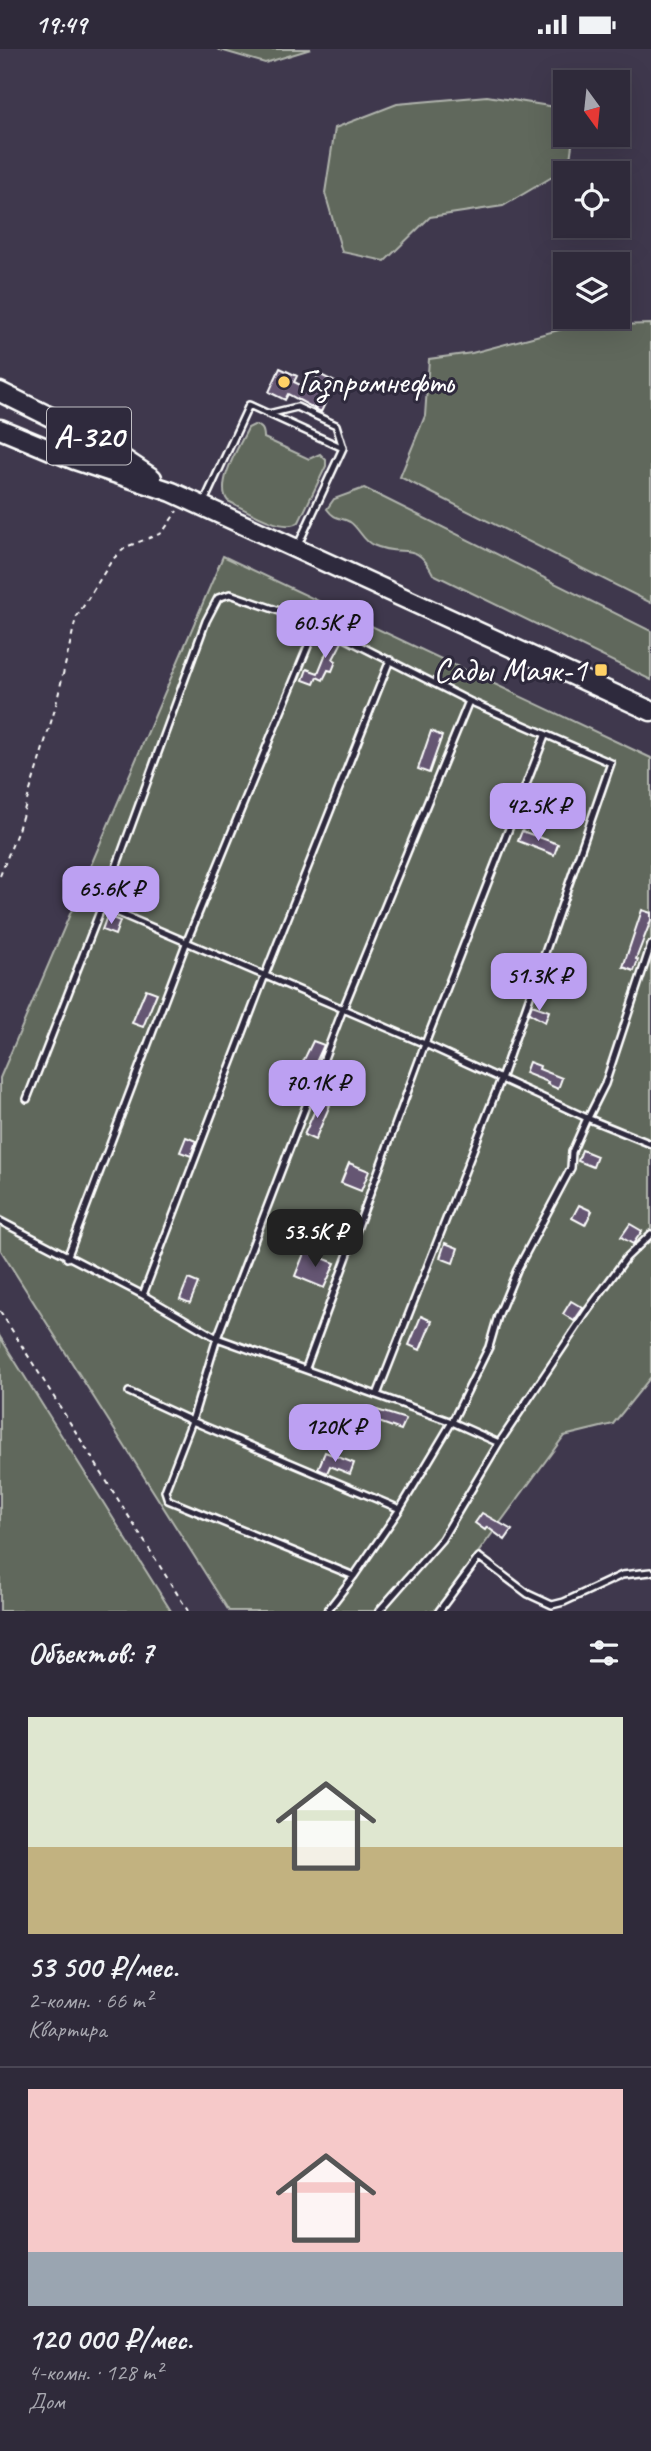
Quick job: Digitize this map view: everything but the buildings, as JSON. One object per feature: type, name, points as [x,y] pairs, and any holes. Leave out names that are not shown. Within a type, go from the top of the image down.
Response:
[{"type":"highway","name":"А-320","points":[[0,392],[89,436],[179,495]]},
{"type":"highway","name":"А-320","points":[[0,429],[75,460],[179,495],[651,712]]},
{"type":"lane","points":[[203,506],[250,405],[343,448]]},
{"type":"lane","points":[[268,414],[297,407],[336,425],[343,448],[296,549]]},
{"type":"lane","points":[[27,1099],[102,907],[206,621],[218,598],[230,594],[317,624],[469,701],[611,763],[501,1079],[377,1395]]},
{"type":"lane","points":[[67,1258],[187,941],[317,624]]},
{"type":"lane","points":[[143,1295],[265,975],[390,660]]},
{"type":"lane","points":[[354,1576],[168,1500],[166,1490],[192,1422],[217,1338],[343,1009],[469,701]]},
{"type":"lane","points":[[306,1368],[425,1044],[545,736]]},
{"type":"lane","points":[[102,907],[187,941],[651,1144]]},
{"type":"lane","points":[[327,1611],[400,1509],[452,1422],[489,1347],[498,1316],[517,1270],[571,1168],[572,1152],[605,1084],[651,945]]},
{"type":"lane","points":[[0,1221],[143,1295],[217,1338],[452,1422],[499,1443]]},
{"type":"lane","points":[[379,1611],[442,1539],[499,1443],[626,1258],[651,1234]]},
{"type":"lane","points":[[129,1392],[192,1422],[400,1509]]},
{"type":"lane","points":[[439,1611],[479,1557],[528,1594],[552,1605],[622,1576],[651,1572]]},
{"type":"path","points":[[0,876],[18,830],[55,709],[76,618],[112,560],[125,547],[162,533],[179,495]]},
{"type":"path","points":[[0,1311],[188,1611]]},
{"type":"green space","points":[[217,49],[311,49],[265,63]]},
{"type":"green space","points":[[487,96],[553,107],[553,147],[572,147],[570,161],[553,161],[553,176],[503,206],[430,217],[385,261],[342,252],[325,193],[335,128],[397,104]]},
{"type":"green space","points":[[651,324],[651,603],[400,477],[425,416],[429,359],[472,353],[563,329],[630,329],[630,325]]},
{"type":"green space","points":[[254,425],[262,429],[264,438],[309,459],[320,454],[326,460],[326,466],[299,522],[292,525],[264,519],[228,501],[225,494],[224,485],[230,465],[248,428]]},
{"type":"green space","points":[[364,488],[651,631],[651,680],[433,574],[427,563],[414,553],[384,549],[370,543],[350,522],[335,517],[327,509],[334,499]]},
{"type":"green space","points":[[223,556],[651,758],[651,1377],[613,1424],[564,1436],[435,1611],[229,1611],[0,1249],[0,1078]]},
{"type":"green space","points":[[0,1337],[171,1611],[0,1611]]},
{"type":"place","name":"Газпромнефть","points":[[284,382]]},
{"type":"place","name":"Сады Маяк-1","points":[[601,670]]}]
